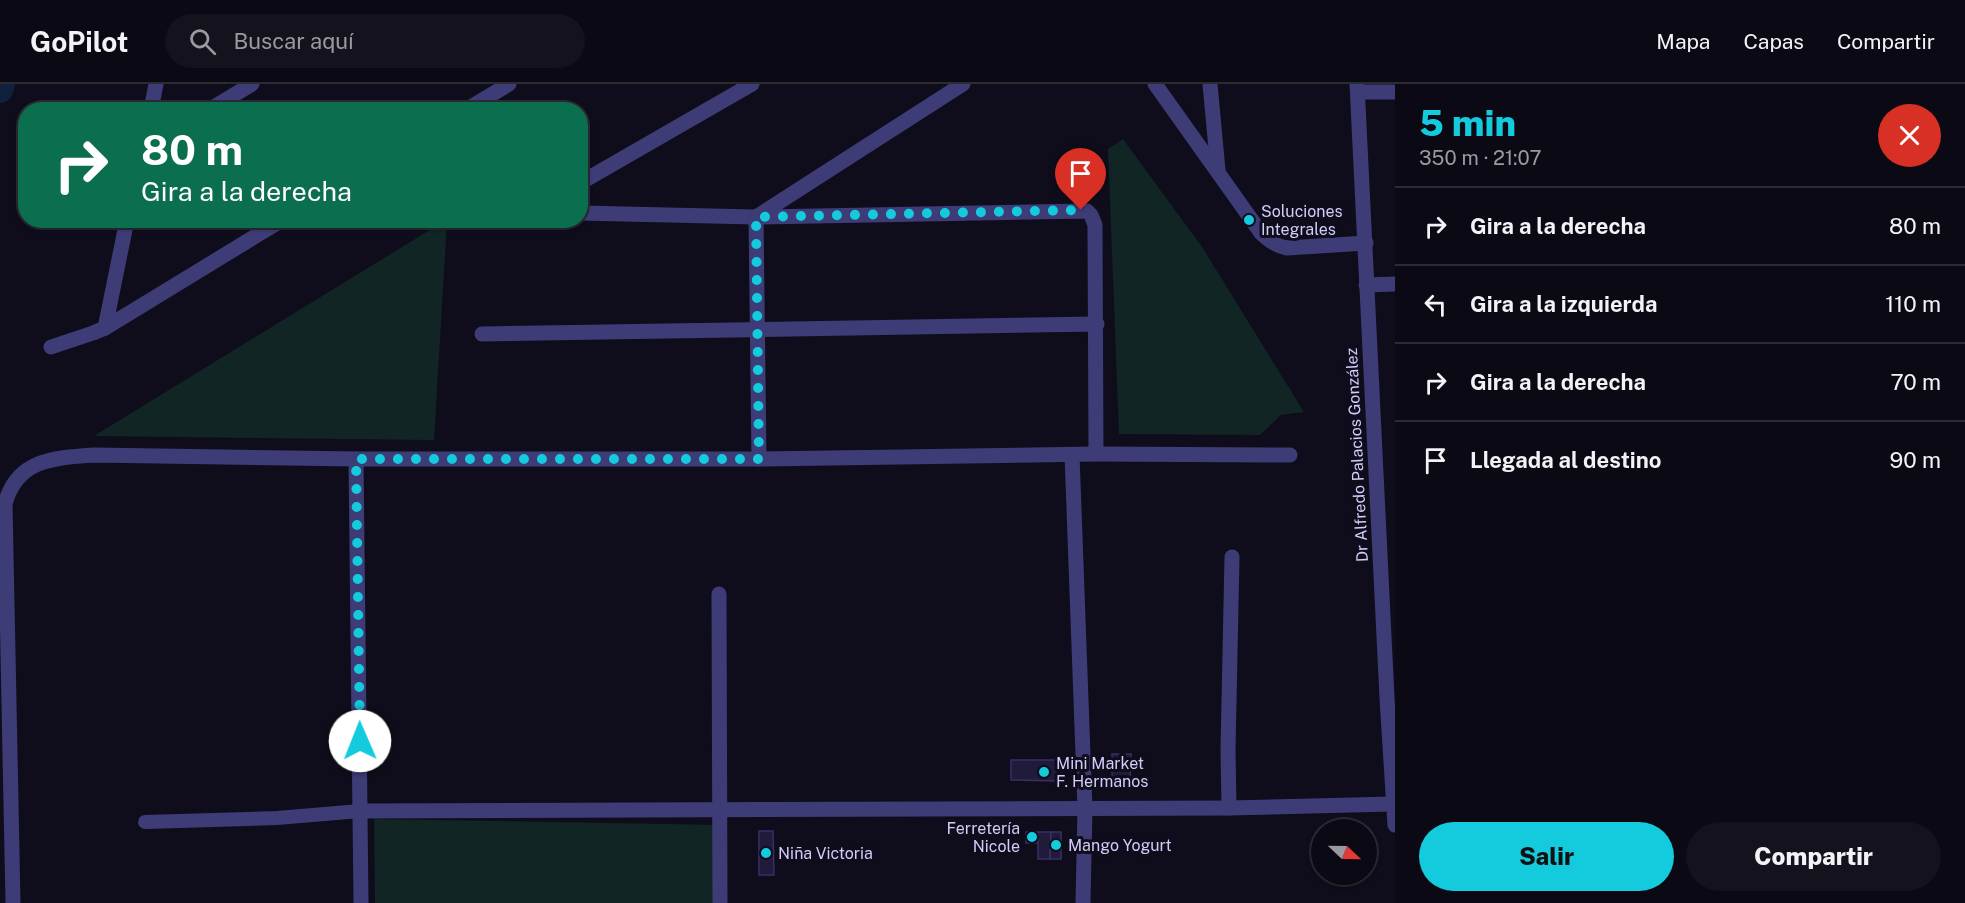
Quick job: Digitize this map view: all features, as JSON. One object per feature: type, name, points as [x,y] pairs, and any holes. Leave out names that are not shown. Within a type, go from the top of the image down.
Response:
[{"type":"street","points":[[153,102],[156,84]]},
{"type":"street","points":[[222,102],[252,84]]},
{"type":"street","points":[[479,102],[509,84]]},
{"type":"street","points":[[588,178],[752,84]]},
{"type":"street","points":[[756,217],[963,84]]},
{"type":"street","points":[[1155,84],[1261,233],[1278,246],[1287,248],[1366,243]]},
{"type":"street","points":[[1210,84],[1218,170]]},
{"type":"street","points":[[1358,88],[1395,92]]},
{"type":"street","name":"Dr Alfredo Palacios González","points":[[1358,88],[1366,285],[1391,698],[1395,825]]},
{"type":"street","points":[[588,213],[756,217],[1087,212],[1091,215],[1095,225],[1096,454]]},
{"type":"street","points":[[756,217],[759,459]]},
{"type":"street","points":[[105,328],[125,228]]},
{"type":"street","points":[[51,347],[105,328],[269,228]]},
{"type":"street","points":[[1366,285],[1395,284]]},
{"type":"street","points":[[482,334],[1096,324]]},
{"type":"street","points":[[12,903],[5,504],[8,491],[15,480],[24,470],[36,464],[62,457],[94,455],[356,459],[759,459],[1096,454],[1290,455]]},
{"type":"street","points":[[1072,455],[1085,809],[1083,903]]},
{"type":"street","points":[[356,459],[361,903]]},
{"type":"street","points":[[1229,808],[1232,557]]},
{"type":"street","points":[[719,594],[720,903]]},
{"type":"street","points":[[360,811],[1085,809],[1393,804]]},
{"type":"lane","points":[[145,822],[277,818],[360,811]]},
{"type":"green space","points":[[1123,139],[1202,247],[1304,412],[1281,415],[1260,435],[1119,434],[1108,149]]},
{"type":"green space","points":[[433,228],[447,228],[434,440],[94,436]]},
{"type":"green space","points":[[374,819],[721,825],[720,903],[375,903]]},
{"type":"building","points":[[1112,754],[1131,754],[1130,782],[1112,782]]},
{"type":"building","points":[[1011,760],[1056,760],[1056,781],[1011,780]]},
{"type":"building","name":"Niña Victoria","points":[[759,831],[773,831],[774,875],[759,875]]},
{"type":"building","name":"Ferretería Nicole","points":[[1026,832],[1038,832],[1038,843],[1026,843]]},
{"type":"building","points":[[1038,832],[1051,832],[1050,859],[1038,859]]},
{"type":"building","name":"Mango Yogurt","points":[[1051,832],[1061,832],[1061,859],[1050,859]]},
{"type":"waterway","points":[[0,90],[2,84]]},
{"type":"place","name":"Soluciones Integrales","points":[[1249,220]]},
{"type":"place","name":"Mini Market F. Hermanos","points":[[1044,772]]},
{"type":"place","name":"Ferretería Nicole","points":[[1032,837]]},
{"type":"place","name":"Mango Yogurt","points":[[1056,845]]},
{"type":"place","name":"Niña Victoria","points":[[766,853]]},
{"type":"route","points":[[360,741],[356,459],[759,459],[756,217],[1081,210]]}]
